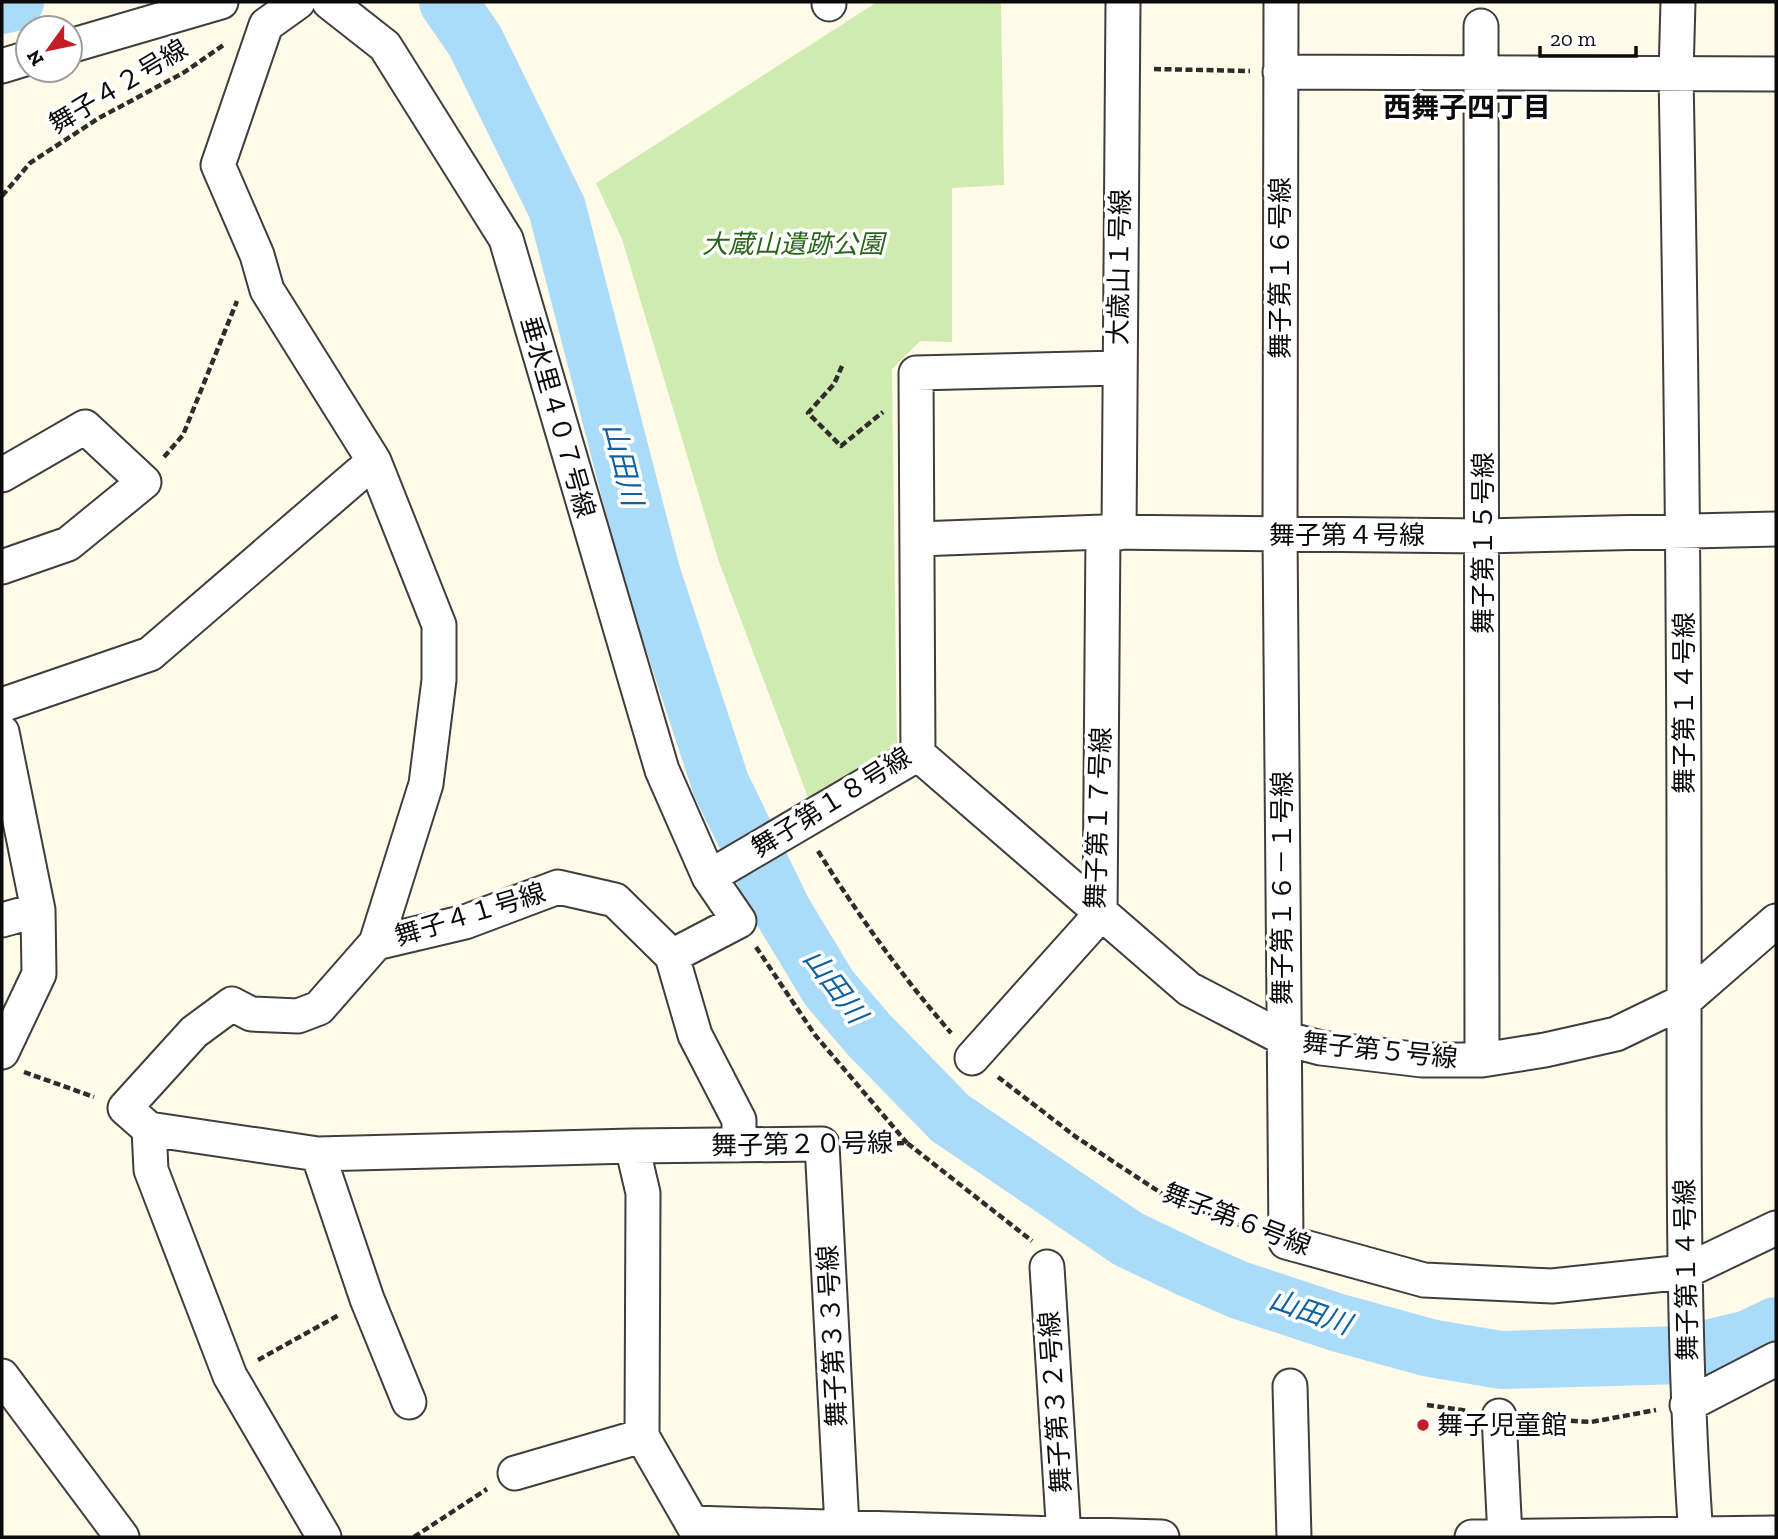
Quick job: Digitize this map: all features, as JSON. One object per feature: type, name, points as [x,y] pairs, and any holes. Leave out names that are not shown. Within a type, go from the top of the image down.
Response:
[{"type":"street","points":[[84,42],[221,2]]},
{"type":"street","points":[[298,2],[266,25],[218,165],[257,255],[267,290],[374,460],[439,625],[439,680],[426,784],[376,943],[320,1008],[298,1016],[251,1014],[232,1004],[194,1032],[137,1118],[151,1170],[230,1376],[324,1537]]},
{"type":"street","name":"垂水里４０７号線","points":[[330,2],[385,46],[506,239],[662,770],[709,877],[739,921]]},
{"type":"street","name":"大歳山１号線","points":[[1111,532],[1118,368],[1123,2]]},
{"type":"street","name":"舞子第１６号線","points":[[1280,535],[1281,2]]},
{"type":"street","name":"舞子第１４号線","points":[[1678,2],[1676,74],[1684,531],[1684,1272],[1696,1535]]},
{"type":"street","name":"舞子第１５号線","points":[[1481,26],[1482,1060]]},
{"type":"street","points":[[1280,72],[1776,74]]},
{"type":"street","points":[[916,385],[916,373],[1118,368]]},
{"type":"street","name":"舞子第１８号線","points":[[709,877],[918,754],[916,385]]},
{"type":"street","points":[[2,475],[85,427],[144,482],[68,544],[2,567]]},
{"type":"street","points":[[2,705],[150,654],[374,460]]},
{"type":"street","name":"舞子第４号線","points":[[918,539],[1111,532],[1483,536],[1776,529]]},
{"type":"street","name":"舞子第１７号線","points":[[972,1058],[1100,915],[1111,532]]},
{"type":"street","name":"舞子第１６－１号線","points":[[1280,535],[1286,1242]]},
{"type":"street","points":[[2,732],[38,910],[38,974],[11,1061]]},
{"type":"street","name":"舞子第５号線","points":[[918,754],[1100,915],[1189,989],[1283,1038],[1321,1048],[1422,1060],[1482,1060],[1545,1051],[1615,1034],[1684,1001],[1776,921]]},
{"type":"street","name":"舞子４１号線","points":[[376,943],[465,922],[558,887],[615,900],[672,956],[695,1035],[739,1120],[739,1145]]},
{"type":"street","points":[[2,920],[38,910]]},
{"type":"street","points":[[672,956],[739,921]]},
{"type":"street","name":"舞子第２０号線","points":[[137,1118],[318,1154],[822,1144]]},
{"type":"street","name":"舞子第３３号線","points":[[822,1144],[842,1527]]},
{"type":"street","points":[[632,1146],[643,1193],[642,1436],[696,1530],[842,1527],[1162,1537]]},
{"type":"street","points":[[318,1154],[367,1299],[409,1402]]},
{"type":"street","name":"舞子第６号線","points":[[1286,1242],[1424,1280],[1552,1286],[1684,1272],[1776,1228]]},
{"type":"street","name":"舞子第３２号線","points":[[1047,1266],[1064,1536]]},
{"type":"street","points":[[1688,1405],[1776,1359]]},
{"type":"street","points":[[2,1376],[122,1537]]},
{"type":"street","points":[[1290,1386],[1294,1537]]},
{"type":"street","points":[[1499,1416],[1505,1537]]},
{"type":"street","points":[[515,1473],[642,1436]]},
{"type":"street","points":[[1472,1537],[1776,1533]]},
{"type":"path","name":"舞子４２号線","points":[[2,196],[30,163],[99,118],[183,73],[242,32],[266,25]]},
{"type":"path","points":[[1122,68],[1280,72]]},
{"type":"path","points":[[144,482],[183,435],[257,255]]},
{"type":"path","points":[[842,366],[834,384],[807,413],[841,446],[916,385]]},
{"type":"path","name":"舞子第６号線","points":[[802,824],[856,912],[914,991],[972,1058],[1076,1137],[1170,1199],[1286,1242]]},
{"type":"path","points":[[739,921],[815,1035],[907,1143]]},
{"type":"path","points":[[11,1061],[137,1118]]},
{"type":"path","name":"舞子第２０号線","points":[[822,1144],[907,1143],[1041,1248],[1047,1266]]},
{"type":"path","points":[[230,1376],[367,1299]]},
{"type":"path","points":[[1427,1405],[1499,1416],[1591,1422],[1688,1405]]},
{"type":"path","points":[[414,1537],[467,1500],[515,1473]]},
{"type":"green space","name":"大蔵山遺跡公園","points":[[877,2],[1001,2],[1004,185],[952,188],[952,342],[920,341],[892,369],[897,748],[809,800],[719,562],[622,239],[596,183]]},
{"type":"waterway","name":"山田川","points":[[2,5],[15,2]]},
{"type":"waterway","name":"山田川","points":[[448,2],[475,41],[557,208],[651,572],[721,785],[783,912],[829,988],[869,1035],[950,1118],[1128,1239],[1239,1290],[1339,1323],[1430,1348],[1501,1360],[1682,1355],[1749,1339],[1776,1326]]},
{"type":"place","name":"舞子児童館","points":[[1423,1425]]},
{"type":"district","name":"西舞子四丁目","points":[[1467,107]]}]
